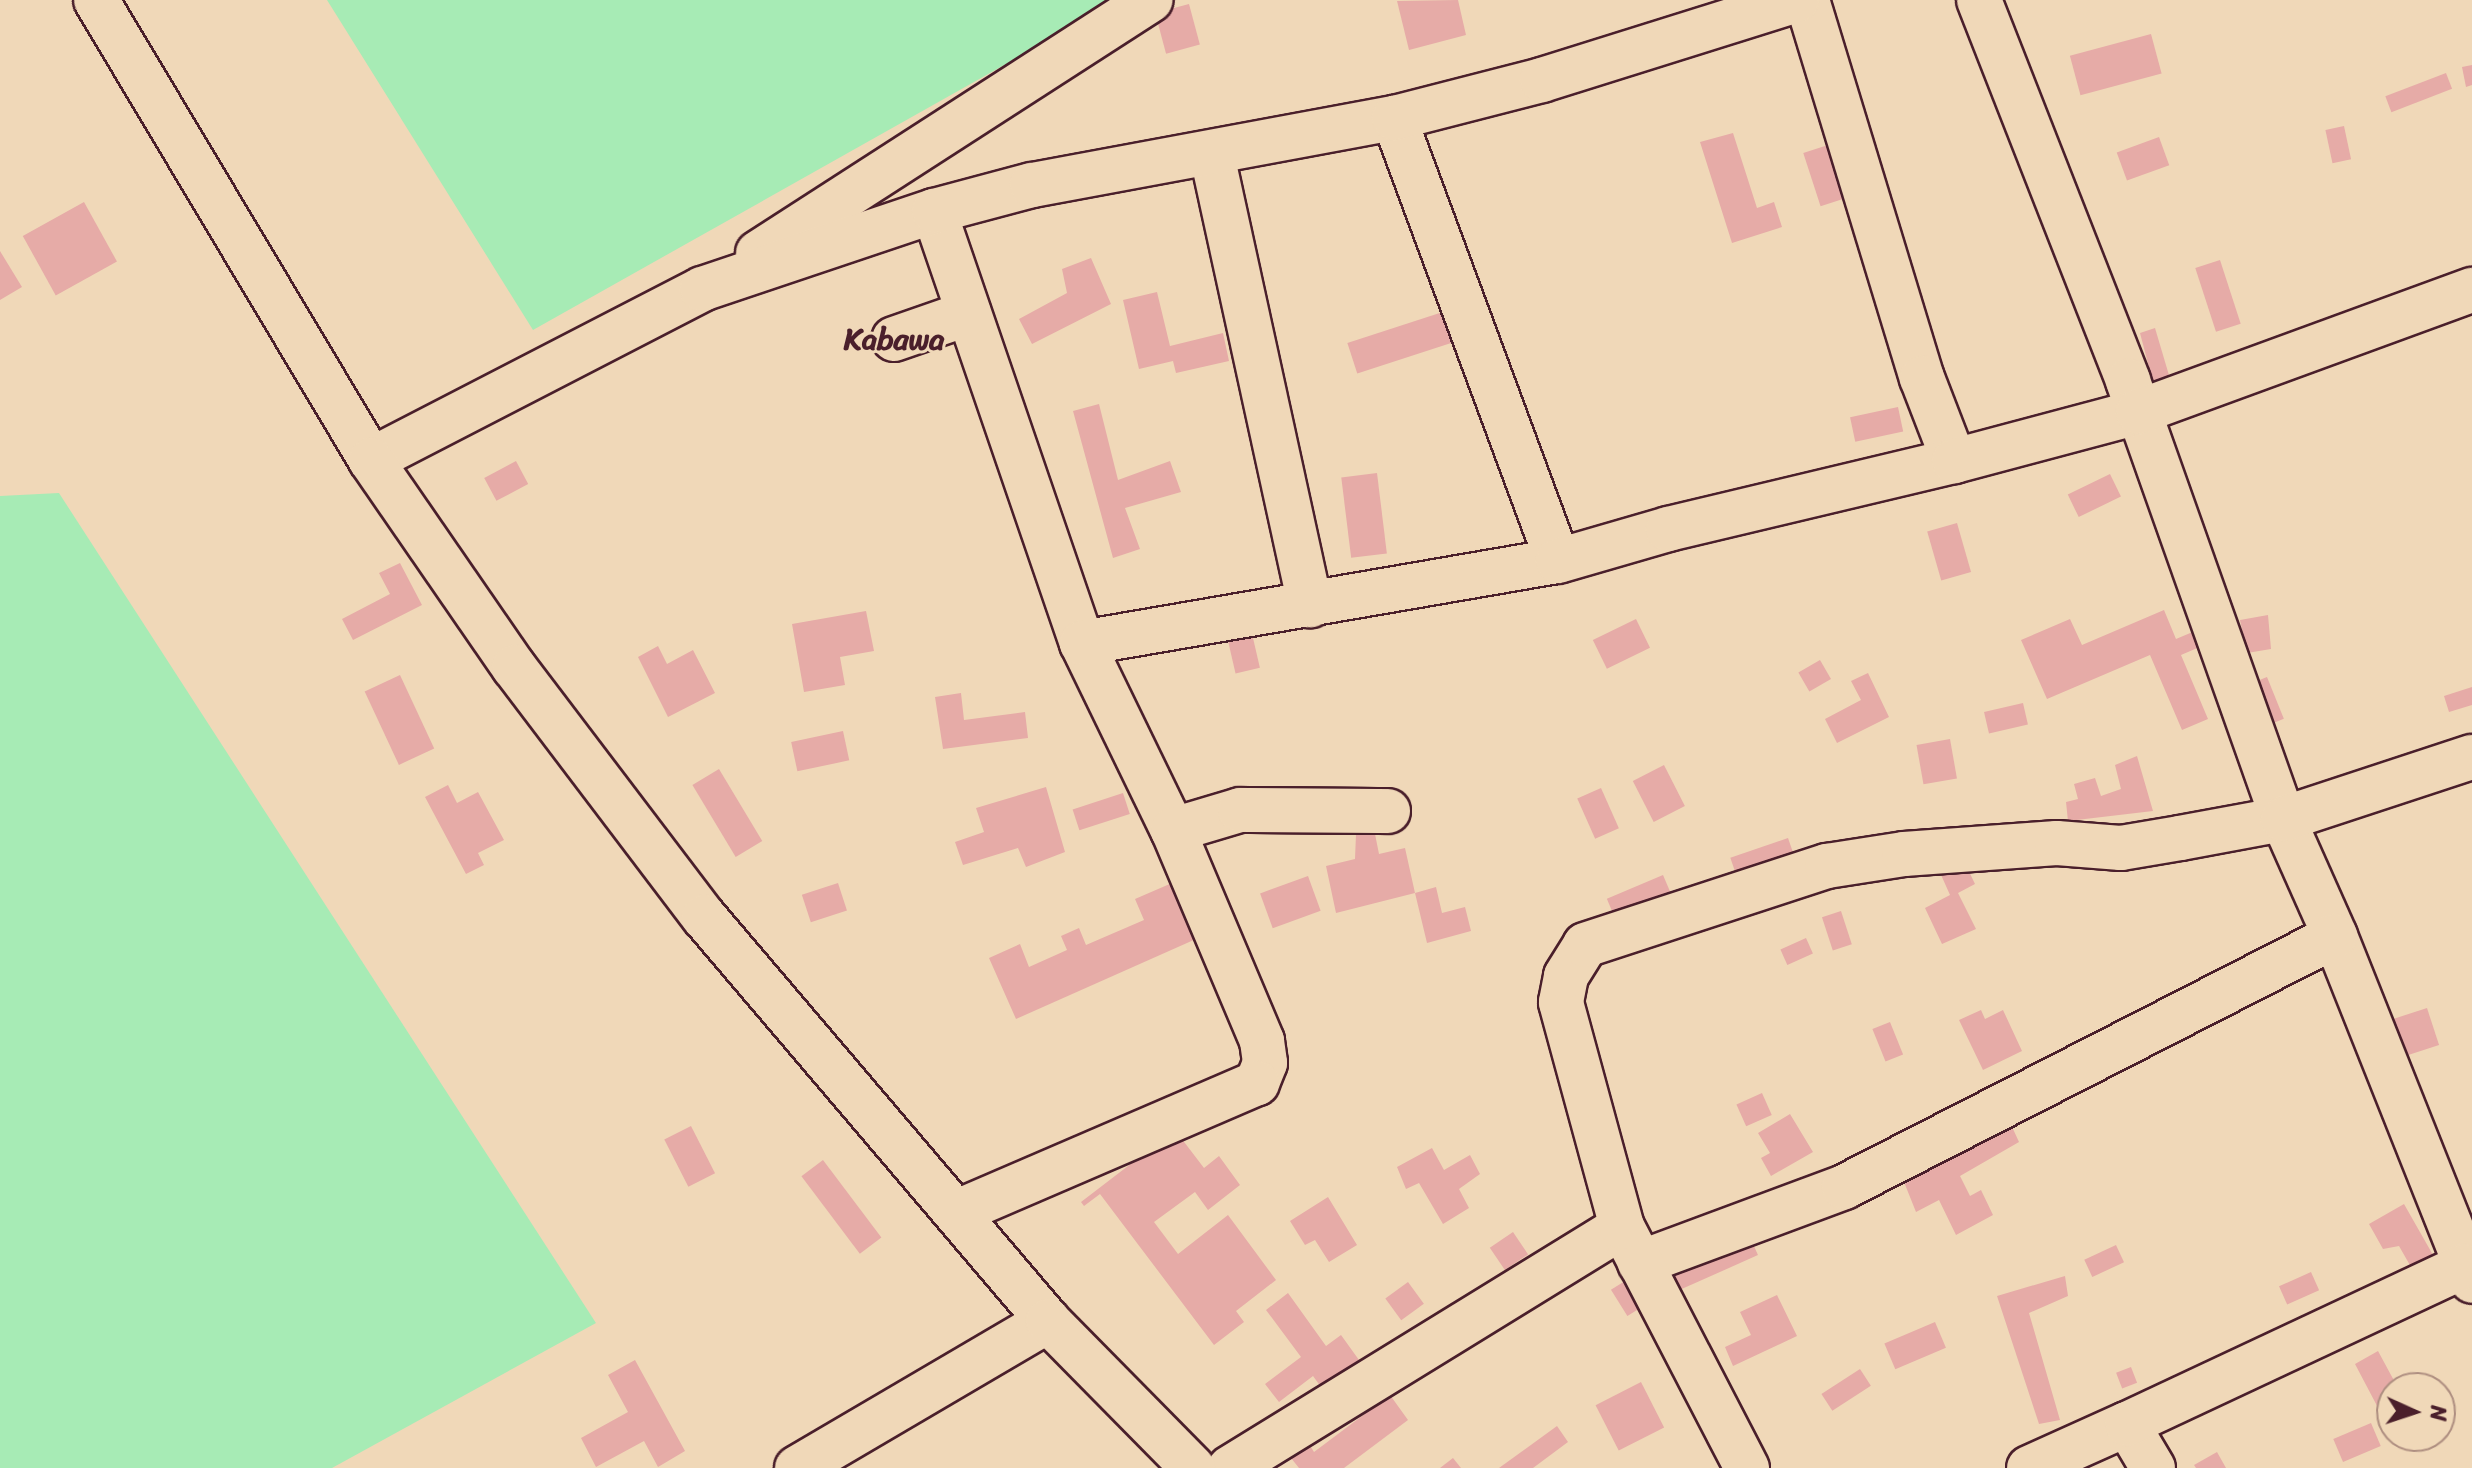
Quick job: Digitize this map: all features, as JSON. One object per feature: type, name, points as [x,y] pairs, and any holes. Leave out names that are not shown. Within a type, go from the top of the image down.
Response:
[{"type":"main road","points":[[96,0],[371,460],[514,667],[704,917],[1048,1321],[1193,1468]]},
{"type":"main road","points":[[371,460],[702,289],[1150,0]]},
{"type":"main road","points":[[702,289],[934,211],[1032,185],[1212,155],[1394,118],[1542,80],[1797,0]]},
{"type":"main road","points":[[1807,0],[1922,378],[1954,461]]},
{"type":"main road","points":[[1979,0],[2138,412],[2283,819],[2335,936],[2468,1273],[2029,1468]]},
{"type":"main road","points":[[1394,118],[1558,561]]},
{"type":"main road","points":[[1212,155],[1310,605]]},
{"type":"main road","points":[[934,211],[1082,643],[1173,830],[1262,1041],[1265,1063],[1257,1083],[957,1212]]},
{"type":"main road","points":[[1082,643],[1558,561],[1668,529],[1954,461],[2138,412],[2472,290]]},
{"type":"main road","points":[[894,339],[969,313]]},
{"type":"main road","points":[[1747,1468],[1631,1245],[1561,1002],[1566,976],[1585,945],[1859,859],[2057,843],[2121,848],[2283,819],[2472,757]]},
{"type":"main road","points":[[1173,830],[1240,810],[1388,811]]},
{"type":"main road","points":[[1230,1468],[1631,1245],[1844,1187],[2335,936]]},
{"type":"main road","points":[[797,1468],[1048,1321]]},
{"type":"main road","points":[[2127,1424],[2153,1468]]},
{"type":"green space","points":[[327,0],[1120,0],[533,330]]},
{"type":"green space","points":[[59,493],[596,1323],[332,1468],[0,1468],[0,496]]},
{"type":"building","points":[[1458,0],[1466,35],[1409,50],[1397,1]]},
{"type":"building","points":[[1189,4],[1200,45],[1166,54],[1155,13]]},
{"type":"building","points":[[2151,34],[2162,74],[2080,95],[2070,56]]},
{"type":"building","points":[[2472,65],[2472,85],[2466,87],[2462,67]]},
{"type":"building","points":[[2446,73],[2452,89],[2391,112],[2385,96]]},
{"type":"building","points":[[2344,126],[2351,159],[2332,163],[2325,130]]},
{"type":"building","points":[[1733,133],[1757,208],[1774,202],[1782,227],[1732,243],[1700,142]]},
{"type":"building","points":[[2159,137],[2169,165],[2127,181],[2117,152]]},
{"type":"building","points":[[1828,145],[1845,198],[1821,206],[1803,153]]},
{"type":"building","points":[[84,202],[117,261],[56,295],[23,236]]},
{"type":"building","points":[[0,251],[22,287],[0,300]]},
{"type":"building","points":[[1091,258],[1111,304],[1032,344],[1019,319],[1067,293],[1062,269]]},
{"type":"building","points":[[2220,260],[2241,324],[2216,332],[2195,268]]},
{"type":"building","points":[[1157,292],[1170,346],[1223,333],[1229,361],[1176,373],[1173,361],[1139,369],[1123,300]]},
{"type":"building","points":[[1452,309],[1462,339],[1357,373],[1347,343]]},
{"type":"building","points":[[2155,328],[2171,382],[2155,390],[2140,333]]},
{"type":"building","points":[[1099,404],[1118,480],[1170,461],[1181,492],[1125,508],[1140,549],[1113,558],[1073,411]]},
{"type":"building","points":[[1898,407],[1903,431],[1855,442],[1850,417]]},
{"type":"building","points":[[516,461],[528,484],[496,501],[484,478]]},
{"type":"building","points":[[1377,473],[1387,553],[1351,558],[1341,477]]},
{"type":"building","points":[[2110,474],[2121,496],[2079,517],[2068,495]]},
{"type":"building","points":[[1957,523],[1971,572],[1941,581],[1927,532]]},
{"type":"building","points":[[400,563],[422,605],[353,640],[342,619],[390,594],[379,573]]},
{"type":"building","points":[[2164,610],[2176,639],[2195,631],[2202,646],[2181,655],[2208,719],[2182,730],[2150,655],[2047,699],[2021,640],[2070,619],[2082,645]]},
{"type":"building","points":[[866,611],[874,651],[840,657],[845,685],[804,692],[792,624]]},
{"type":"building","points":[[2268,615],[2271,649],[2247,653],[2240,620]]},
{"type":"building","points":[[1636,619],[1650,648],[1607,669],[1593,640]]},
{"type":"building","points":[[1250,625],[1260,668],[1236,673],[1226,631]]},
{"type":"building","points":[[658,646],[667,664],[693,650],[715,693],[668,717],[638,657]]},
{"type":"building","points":[[1820,660],[1831,679],[1809,692],[1798,672]]},
{"type":"building","points":[[1868,673],[1889,717],[1837,743],[1825,719],[1861,700],[1851,681]]},
{"type":"building","points":[[400,675],[434,748],[399,765],[365,691]]},
{"type":"building","points":[[2267,677],[2284,719],[2267,725],[2250,684]]},
{"type":"building","points":[[2472,687],[2472,705],[2449,712],[2444,696]]},
{"type":"building","points":[[961,693],[964,720],[1025,712],[1028,738],[943,749],[935,697]]},
{"type":"building","points":[[2023,703],[2028,724],[1989,733],[1984,712]]},
{"type":"building","points":[[843,731],[849,760],[797,771],[791,742]]},
{"type":"building","points":[[1950,739],[1957,778],[1923,784],[1917,745]]},
{"type":"building","points":[[2137,756],[2153,811],[2068,821],[2066,802],[2078,799],[2074,784],[2095,778],[2101,796],[2121,789],[2115,765]]},
{"type":"building","points":[[1664,765],[1685,806],[1654,822],[1633,781]]},
{"type":"building","points":[[719,769],[762,841],[736,857],[692,785]]},
{"type":"building","points":[[448,785],[457,803],[478,792],[504,840],[478,853],[484,865],[466,874],[425,797]]},
{"type":"building","points":[[1046,787],[1065,852],[1026,867],[1018,848],[963,865],[955,842],[984,832],[976,808]]},
{"type":"building","points":[[1601,788],[1619,828],[1595,839],[1577,799]]},
{"type":"building","points":[[1123,793],[1130,814],[1079,830],[1073,809]]},
{"type":"building","points":[[1356,834],[1375,834],[1379,854],[1405,848],[1415,893],[1336,913],[1326,866],[1355,859]]},
{"type":"building","points":[[1788,838],[1795,858],[1737,878],[1730,858]]},
{"type":"building","points":[[1962,857],[1975,884],[1958,893],[1976,929],[1942,944],[1925,908],[1950,895],[1938,868]]},
{"type":"building","points":[[1663,875],[1671,894],[1615,918],[1607,899]]},
{"type":"building","points":[[1308,876],[1321,911],[1273,928],[1260,893]]},
{"type":"building","points":[[838,883],[847,911],[811,922],[802,895]]},
{"type":"building","points":[[1172,883],[1196,939],[1016,1019],[989,958],[1020,944],[1029,967],[1067,950],[1061,936],[1079,928],[1086,945],[1144,920],[1135,899]]},
{"type":"building","points":[[1436,887],[1442,913],[1465,907],[1471,931],[1427,943],[1415,893]]},
{"type":"building","points":[[1841,911],[1852,944],[1833,950],[1822,917]]},
{"type":"building","points":[[1806,938],[1813,954],[1787,965],[1780,949]]},
{"type":"building","points":[[2427,1008],[2439,1045],[2403,1057],[2391,1020]]},
{"type":"building","points":[[1981,1010],[1985,1019],[2003,1010],[2022,1051],[1983,1070],[1959,1020]]},
{"type":"building","points":[[1890,1022],[1903,1054],[1885,1062],[1872,1029]]},
{"type":"building","points":[[1762,1093],[1772,1115],[1746,1126],[1736,1104]]},
{"type":"building","points":[[1790,1114],[1813,1152],[1771,1176],[1761,1158],[1770,1153],[1758,1133]]},
{"type":"building","points":[[2008,1118],[2019,1142],[1960,1176],[1970,1196],[1981,1190],[1993,1215],[1956,1235],[1939,1200],[1916,1212],[1900,1172]]},
{"type":"building","points":[[691,1126],[715,1173],[688,1187],[664,1140]]},
{"type":"building","points":[[1175,1130],[1204,1168],[1219,1156],[1240,1185],[1208,1210],[1195,1192],[1154,1222],[1178,1254],[1228,1215],[1276,1280],[1236,1311],[1244,1322],[1214,1345],[1100,1194],[1084,1206],[1081,1202]]},
{"type":"building","points":[[1432,1148],[1444,1170],[1470,1155],[1480,1174],[1459,1189],[1469,1208],[1443,1224],[1419,1183],[1406,1189],[1397,1167]]},
{"type":"building","points":[[823,1160],[881,1237],[860,1254],[801,1176]]},
{"type":"building","points":[[1328,1197],[1357,1245],[1329,1262],[1315,1240],[1305,1245],[1290,1221]]},
{"type":"building","points":[[2404,1204],[2433,1255],[2411,1267],[2399,1246],[2383,1249],[2369,1224]]},
{"type":"building","points":[[1513,1232],[1528,1254],[1505,1270],[1490,1248]]},
{"type":"building","points":[[1749,1235],[1758,1255],[1679,1290],[1670,1270]]},
{"type":"building","points":[[2116,1245],[2124,1262],[2092,1277],[2084,1260]]},
{"type":"building","points":[[2311,1272],[2319,1290],[2287,1305],[2279,1286]]},
{"type":"building","points":[[1633,1276],[1649,1302],[1627,1316],[1611,1290]]},
{"type":"building","points":[[2065,1276],[2068,1296],[2029,1313],[2060,1420],[2039,1424],[1997,1296]]},
{"type":"building","points":[[1408,1282],[1424,1304],[1401,1320],[1385,1298]]},
{"type":"building","points":[[1288,1293],[1326,1346],[1341,1335],[1359,1360],[1321,1387],[1313,1376],[1279,1402],[1265,1384],[1301,1357],[1266,1310]]},
{"type":"building","points":[[1777,1295],[1797,1336],[1733,1366],[1725,1347],[1751,1335],[1740,1312]]},
{"type":"building","points":[[1935,1322],[1946,1348],[1895,1369],[1884,1343]]},
{"type":"building","points":[[2378,1351],[2389,1372],[2376,1372],[2376,1404],[2355,1364]]},
{"type":"building","points":[[635,1360],[685,1451],[658,1467],[644,1441],[596,1467],[581,1438],[628,1412],[608,1375]]},
{"type":"building","points":[[2131,1367],[2137,1383],[2122,1389],[2116,1373]]},
{"type":"building","points":[[1860,1369],[1871,1386],[1832,1411],[1821,1394]]},
{"type":"building","points":[[1641,1382],[1664,1427],[1619,1451],[1596,1405]]},
{"type":"building","points":[[1390,1395],[1408,1420],[1344,1468],[1299,1468],[1291,1458],[1309,1444],[1314,1452]]},
{"type":"building","points":[[2371,1423],[2376,1435],[2376,1448],[2343,1462],[2333,1439]]},
{"type":"building","points":[[1557,1426],[1568,1442],[1533,1468],[1499,1468]]},
{"type":"building","points":[[2217,1452],[2226,1468],[2196,1468],[2194,1465]]},
{"type":"building","points":[[1453,1458],[1461,1468],[1440,1468]]},
{"type":"district","name":"Kabawa","points":[[894,339]]}]
